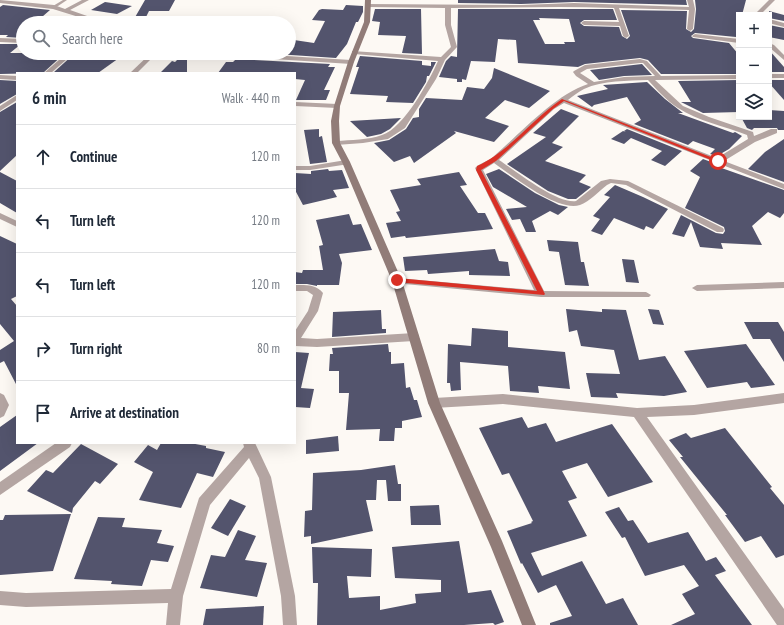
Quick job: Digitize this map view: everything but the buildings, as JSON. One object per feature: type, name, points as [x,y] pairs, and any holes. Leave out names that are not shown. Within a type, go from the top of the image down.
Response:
[{"type":"street","points":[[66,10],[86,0]]},
{"type":"street","points":[[690,0],[692,9],[690,29]]},
{"type":"street","points":[[760,12],[771,0]]},
{"type":"street","points":[[1,1],[54,7],[84,16]]},
{"type":"street","points":[[529,625],[497,546],[434,403],[397,280],[346,162],[336,143],[335,120],[337,106],[352,57],[367,22],[369,2],[448,6],[521,7],[574,5],[692,9]]},
{"type":"street","points":[[336,143],[363,141],[385,137],[402,126],[433,79],[442,59],[454,48],[448,25],[448,6]]},
{"type":"street","points":[[616,7],[626,36]]},
{"type":"street","points":[[772,22],[784,25]]},
{"type":"street","points":[[584,23],[621,24]]},
{"type":"street","points":[[695,36],[736,40]]},
{"type":"street","points":[[0,40],[16,41]]},
{"type":"street","points":[[772,46],[784,58]]},
{"type":"street","points":[[296,55],[442,59]]},
{"type":"street","points":[[48,72],[63,60]]},
{"type":"street","points":[[134,72],[147,60]]},
{"type":"street","points":[[593,84],[578,75],[576,72],[585,67],[640,61],[645,62],[659,77]]},
{"type":"street","points":[[772,76],[784,76]]},
{"type":"street","points":[[0,77],[16,78]]},
{"type":"street","points":[[542,294],[479,168],[494,160],[552,108],[581,88],[593,84],[624,79],[659,77],[736,77]]},
{"type":"street","points":[[650,78],[680,106],[750,134],[752,140]]},
{"type":"street","points":[[0,109],[16,98]]},
{"type":"street","points":[[563,100],[784,187]]},
{"type":"street","points":[[296,104],[337,106]]},
{"type":"street","points":[[718,161],[752,140],[774,131]]},
{"type":"street","points":[[494,160],[559,202],[573,204],[579,203],[604,183],[628,183],[720,230]]},
{"type":"street","points":[[296,168],[310,168],[346,162]]},
{"type":"street","points":[[0,216],[16,224]]},
{"type":"street","points":[[397,280],[542,294],[646,295]]},
{"type":"street","points":[[697,288],[784,285]]},
{"type":"street","points":[[296,288],[308,288],[318,293],[318,300],[296,338]]},
{"type":"street","points":[[296,340],[317,343],[414,337]]},
{"type":"street","points":[[0,398],[3,405],[0,414]]},
{"type":"street","points":[[434,403],[503,399],[637,413],[694,410],[784,398]]},
{"type":"street","points":[[637,413],[784,622]]},
{"type":"street","points":[[0,490],[65,444]]},
{"type":"street","points":[[173,625],[176,596],[204,502],[250,445],[266,477],[288,596],[290,625]]},
{"type":"street","points":[[0,598],[26,600],[176,596]]},
{"type":"lane","points":[[54,7],[65,0]]},
{"type":"route","points":[[397,280],[542,294],[479,168],[494,160],[563,100],[718,161]]}]
